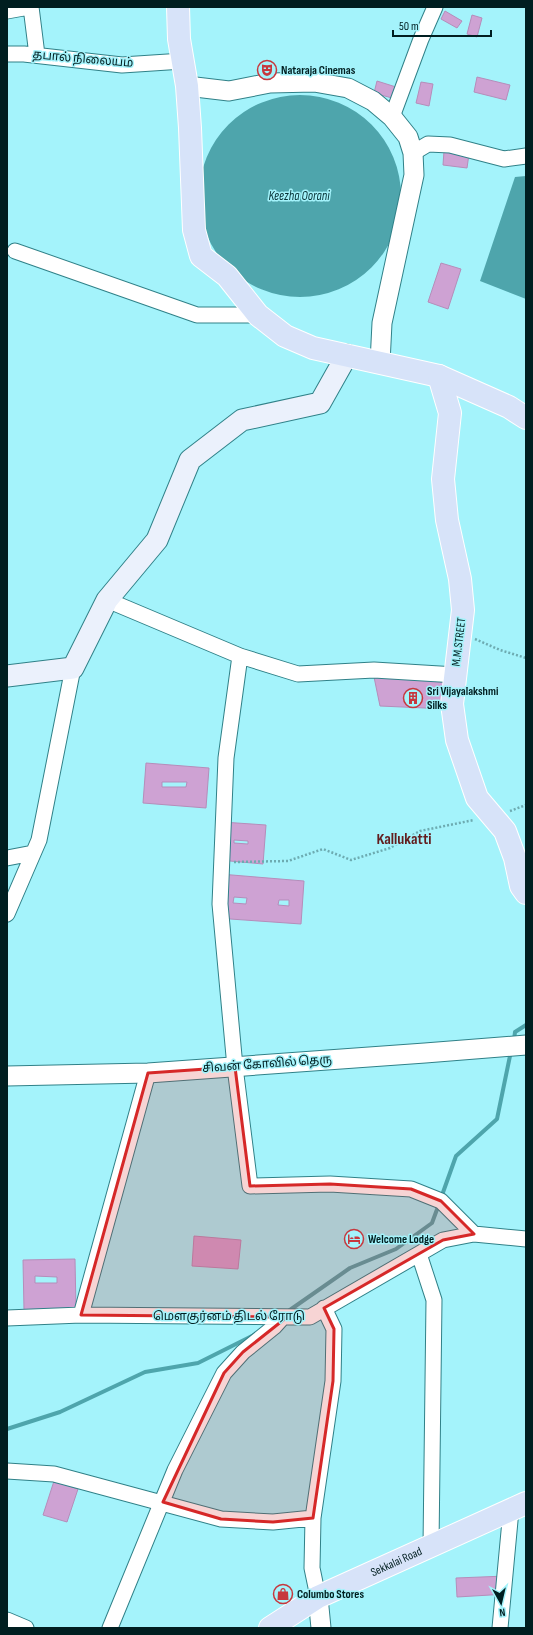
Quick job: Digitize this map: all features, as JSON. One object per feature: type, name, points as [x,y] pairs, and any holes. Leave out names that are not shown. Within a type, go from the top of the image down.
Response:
[{"type":"main road","points":[[178,7],[179,39],[187,86],[194,230],[201,256],[227,276],[258,315],[285,336],[313,348],[439,376],[509,407],[526,418]]},
{"type":"main road","points":[[7,676],[73,668],[107,600],[157,540],[190,460],[242,420],[320,403],[346,356]]},
{"type":"main road","name":"M.M.STREET","points":[[439,376],[450,412],[443,479],[447,520],[460,579],[463,610],[452,704],[457,740],[477,798],[505,831],[515,858],[521,886],[526,893]]},
{"type":"main road","name":"Sekkalai Road","points":[[270,1628],[318,1597],[518,1507]]},
{"type":"street","points":[[7,11],[30,7],[37,55]]},
{"type":"street","points":[[392,117],[421,39],[435,7]]},
{"type":"street","name":"தபால் நிலையம்","points":[[7,54],[37,55],[122,65],[183,61]]},
{"type":"street","points":[[187,86],[229,91],[270,83],[314,82],[348,88],[372,101],[392,117],[408,137],[413,153],[414,175],[382,323],[380,363]]},
{"type":"street","points":[[413,153],[428,144],[450,145],[504,159],[526,156]]},
{"type":"street","points":[[15,251],[197,315],[258,315]]},
{"type":"street","points":[[107,600],[240,656],[298,674],[374,670],[456,675]]},
{"type":"street","points":[[240,656],[226,758],[220,904],[235,1067],[250,1186],[330,1184],[411,1189],[441,1201],[474,1234]]},
{"type":"street","points":[[7,914],[39,840],[73,668]]},
{"type":"street","points":[[7,858],[33,853]]},
{"type":"street","name":"சிவன் கோவில் தெரு","points":[[7,1076],[148,1073],[526,1045]]},
{"type":"street","points":[[81,1315],[148,1073]]},
{"type":"street","name":"மௌகுர்னம் திடல் ரோடு","points":[[7,1318],[81,1315],[310,1316],[443,1240],[474,1234],[526,1239]]},
{"type":"street","points":[[419,1254],[434,1300],[431,1546]]},
{"type":"street","points":[[321,1628],[318,1597],[312,1568],[313,1518],[333,1381],[334,1329],[324,1308]]},
{"type":"street","points":[[110,1628],[175,1470],[224,1373],[243,1352],[274,1327],[283,1316]]},
{"type":"street","points":[[7,1471],[54,1474],[163,1502],[221,1519],[273,1522],[313,1518]]},
{"type":"street","points":[[500,1628],[518,1507]]},
{"type":"street","points":[[7,1620],[26,1628]]},
{"type":"path","points":[[460,632],[500,650],[526,658]]},
{"type":"path","points":[[222,862],[288,861],[323,849],[351,860],[390,848],[420,831],[491,816],[511,811],[526,805]]},
{"type":"highlighted area","points":[[235,1067],[250,1186],[330,1184],[411,1189],[441,1201],[474,1234],[443,1240],[324,1308],[334,1329],[333,1381],[313,1518],[273,1522],[221,1519],[163,1502],[224,1373],[243,1352],[287,1317],[81,1315],[148,1073]]},
{"type":"water","name":"Keezha Oorani","points":[[290,95],[310,95],[339,102],[372,124],[394,157],[401,186],[401,206],[394,235],[372,268],[339,290],[310,297],[290,297],[261,290],[228,268],[206,235],[199,206],[199,186],[206,157],[228,124],[261,102]]},
{"type":"water","points":[[526,176],[526,299],[480,281],[515,177]]},
{"type":"building","points":[[445,11],[462,21],[457,28],[441,19]]},
{"type":"building","points":[[472,15],[482,18],[477,37],[467,34]]},
{"type":"building","points":[[477,77],[510,85],[506,100],[474,92]]},
{"type":"building","points":[[377,81],[396,87],[392,98],[374,93]]},
{"type":"building","points":[[421,82],[433,84],[429,106],[416,103]]},
{"type":"building","points":[[444,151],[469,154],[467,168],[443,165]]},
{"type":"building","points":[[441,263],[461,269],[448,309],[428,302]]},
{"type":"building","name":"Sri Vijayalakshmi Silks","points":[[374,677],[449,681],[447,709],[380,706]]},
{"type":"building","points":[[146,763],[209,768],[206,808],[143,803]],"holes":[[[162,782],[187,782],[186,787],[162,787]]]},
{"type":"building","points":[[222,822],[266,825],[263,864],[219,860]],"holes":[[[234,840],[248,841],[248,844],[234,843]]]},
{"type":"building","points":[[220,874],[304,881],[301,924],[216,918]],"holes":[[[234,897],[247,898],[246,904],[233,903]],[[279,900],[289,900],[289,906],[278,905]]]},
{"type":"building","points":[[194,1236],[241,1240],[238,1269],[192,1266]]},
{"type":"building","points":[[75,1259],[76,1309],[24,1310],[23,1260]],"holes":[[[35,1276],[57,1277],[57,1283],[35,1283]]]},
{"type":"building","points":[[54,1481],[78,1489],[67,1522],[43,1515]]},
{"type":"building","points":[[506,1576],[507,1594],[457,1597],[456,1578]]},
{"type":"waterway","points":[[514,1040],[515,1032],[526,1025]]},
{"type":"waterway","points":[[441,1198],[456,1156],[497,1119],[511,1051]]},
{"type":"waterway","points":[[287,1312],[350,1268],[396,1249],[432,1223],[439,1204]]},
{"type":"waterway","points":[[7,1429],[60,1412],[145,1372],[198,1363],[254,1335]]},
{"type":"place","name":"Nataraja Cinemas","points":[[267,70]]},
{"type":"place","name":"Sri Vijayalakshmi Silks","points":[[413,698]]},
{"type":"place","name":"Welcome Lodge","points":[[354,1239]]},
{"type":"place","name":"Columbo Stores","points":[[283,1594]]},
{"type":"district","name":"Kallukatti","points":[[404,839]]}]
